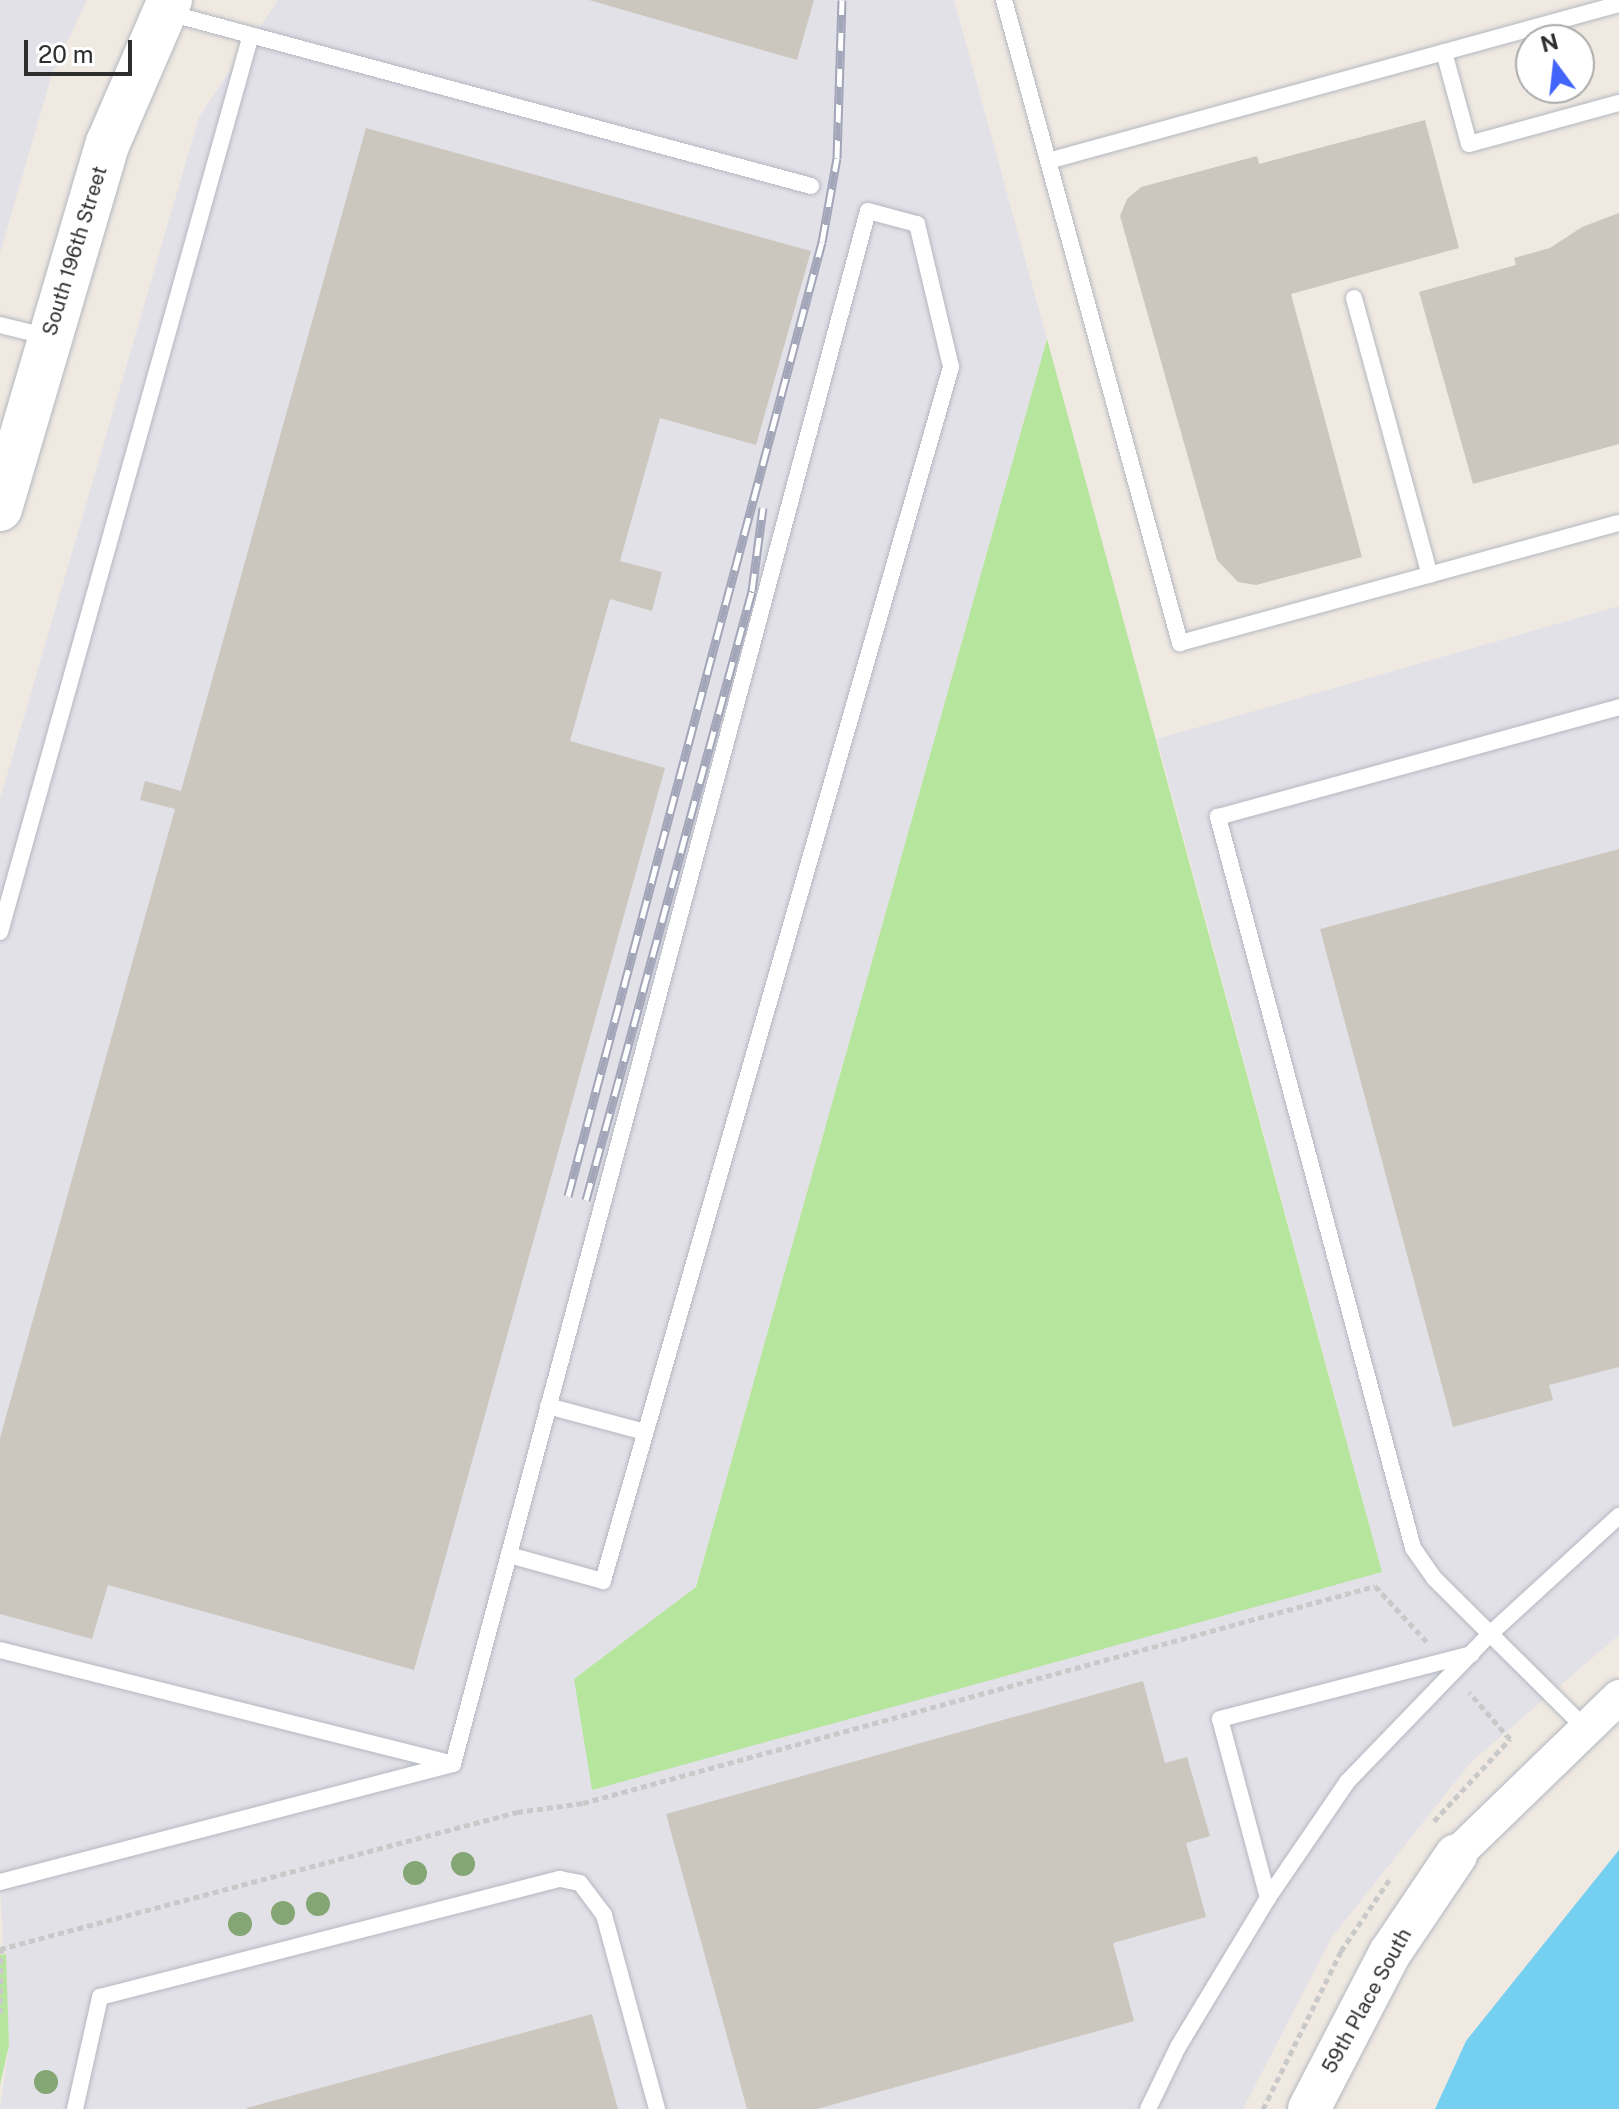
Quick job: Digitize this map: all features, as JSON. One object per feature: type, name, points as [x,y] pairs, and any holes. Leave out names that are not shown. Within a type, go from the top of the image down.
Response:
[{"type":"main road","name":"South 196th Street","points":[[0,509],[11,430],[48,337],[108,143],[167,6]]},
{"type":"street","points":[[1441,1844],[1586,1729],[1619,1697]]},
{"type":"street","name":"59th Place South","points":[[1309,2109],[1390,1953],[1441,1844]]},
{"type":"lane","points":[[1007,1],[1180,643],[1619,523]]},
{"type":"lane","points":[[1048,161],[1619,4]]},
{"type":"lane","points":[[167,6],[251,35],[811,186]]},
{"type":"lane","points":[[0,932],[251,35]]},
{"type":"lane","points":[[1444,52],[1469,144],[1619,103]]},
{"type":"lane","points":[[453,1764],[868,211],[917,224],[951,367],[603,1581],[509,1555]]},
{"type":"lane","points":[[1354,298],[1430,575]]},
{"type":"lane","points":[[0,325],[48,337]]},
{"type":"lane","points":[[1586,1729],[1434,1578],[1413,1548],[1218,817],[1619,707]]},
{"type":"lane","points":[[548,1406],[645,1432]]},
{"type":"lane","points":[[1268,1898],[1220,1719],[1450,1666],[1472,1654],[1619,1516]]},
{"type":"lane","points":[[0,1650],[453,1764]]},
{"type":"lane","points":[[1148,2109],[1178,2047],[1268,1898],[1347,1782],[1450,1666]]},
{"type":"lane","points":[[0,1882],[453,1764]]},
{"type":"lane","points":[[75,2109],[100,1997],[560,1879],[580,1883],[604,1915],[657,2109]]},
{"type":"path","points":[[0,2013],[1,1949],[517,1812],[583,1803],[1375,1586],[1450,1666],[1510,1739],[1441,1844]]},
{"type":"path","points":[[1263,2109],[1341,1951],[1392,1876]]},
{"type":"shaded area","points":[[0,0],[87,0],[52,74],[0,253]]},
{"type":"shaded area","points":[[278,0],[954,0],[1047,339],[696,1587],[574,1679],[1382,1572],[1157,739],[1619,606],[1619,1635],[1471,1762],[1332,1937],[1243,2109],[0,2109],[9,2045],[0,1885],[0,799],[199,117]]},
{"type":"green space","points":[[1047,339],[1382,1572],[592,1790],[574,1679],[696,1587]]},
{"type":"green space","points":[[6,1954],[9,2045],[0,2085],[0,1955]]},
{"type":"water","points":[[1619,1850],[1619,2109],[1435,2109],[1466,2041]]},
{"type":"building","points":[[589,0],[814,0],[797,60]]},
{"type":"building","points":[[1425,120],[1459,248],[1291,294],[1362,557],[1256,585],[1238,582],[1217,560],[1120,216],[1127,199],[1141,187],[1257,156],[1259,164]]},
{"type":"building","points":[[366,128],[811,251],[756,445],[660,418],[620,561],[662,572],[652,611],[610,599],[570,741],[665,768],[414,1670],[108,1585],[92,1639],[0,1614],[0,1438],[175,809],[140,800],[145,781],[181,791]]},
{"type":"building","points":[[1619,213],[1619,444],[1473,484],[1419,292],[1516,265],[1514,258],[1550,248],[1582,227]]},
{"type":"building","points":[[1619,849],[1619,1367],[1549,1385],[1553,1400],[1453,1427],[1320,929]]},
{"type":"building","points":[[1143,1681],[1165,1763],[1187,1757],[1210,1836],[1186,1843],[1206,1917],[1113,1943],[1134,2021],[817,2109],[747,2109],[666,1814]]},
{"type":"building","points":[[592,2014],[618,2109],[247,2109],[247,2108]]},
{"type":"railway","points":[[568,1196],[822,242],[837,158],[842,0]]},
{"type":"railway","points":[[586,1200],[752,591],[763,508]]}]
